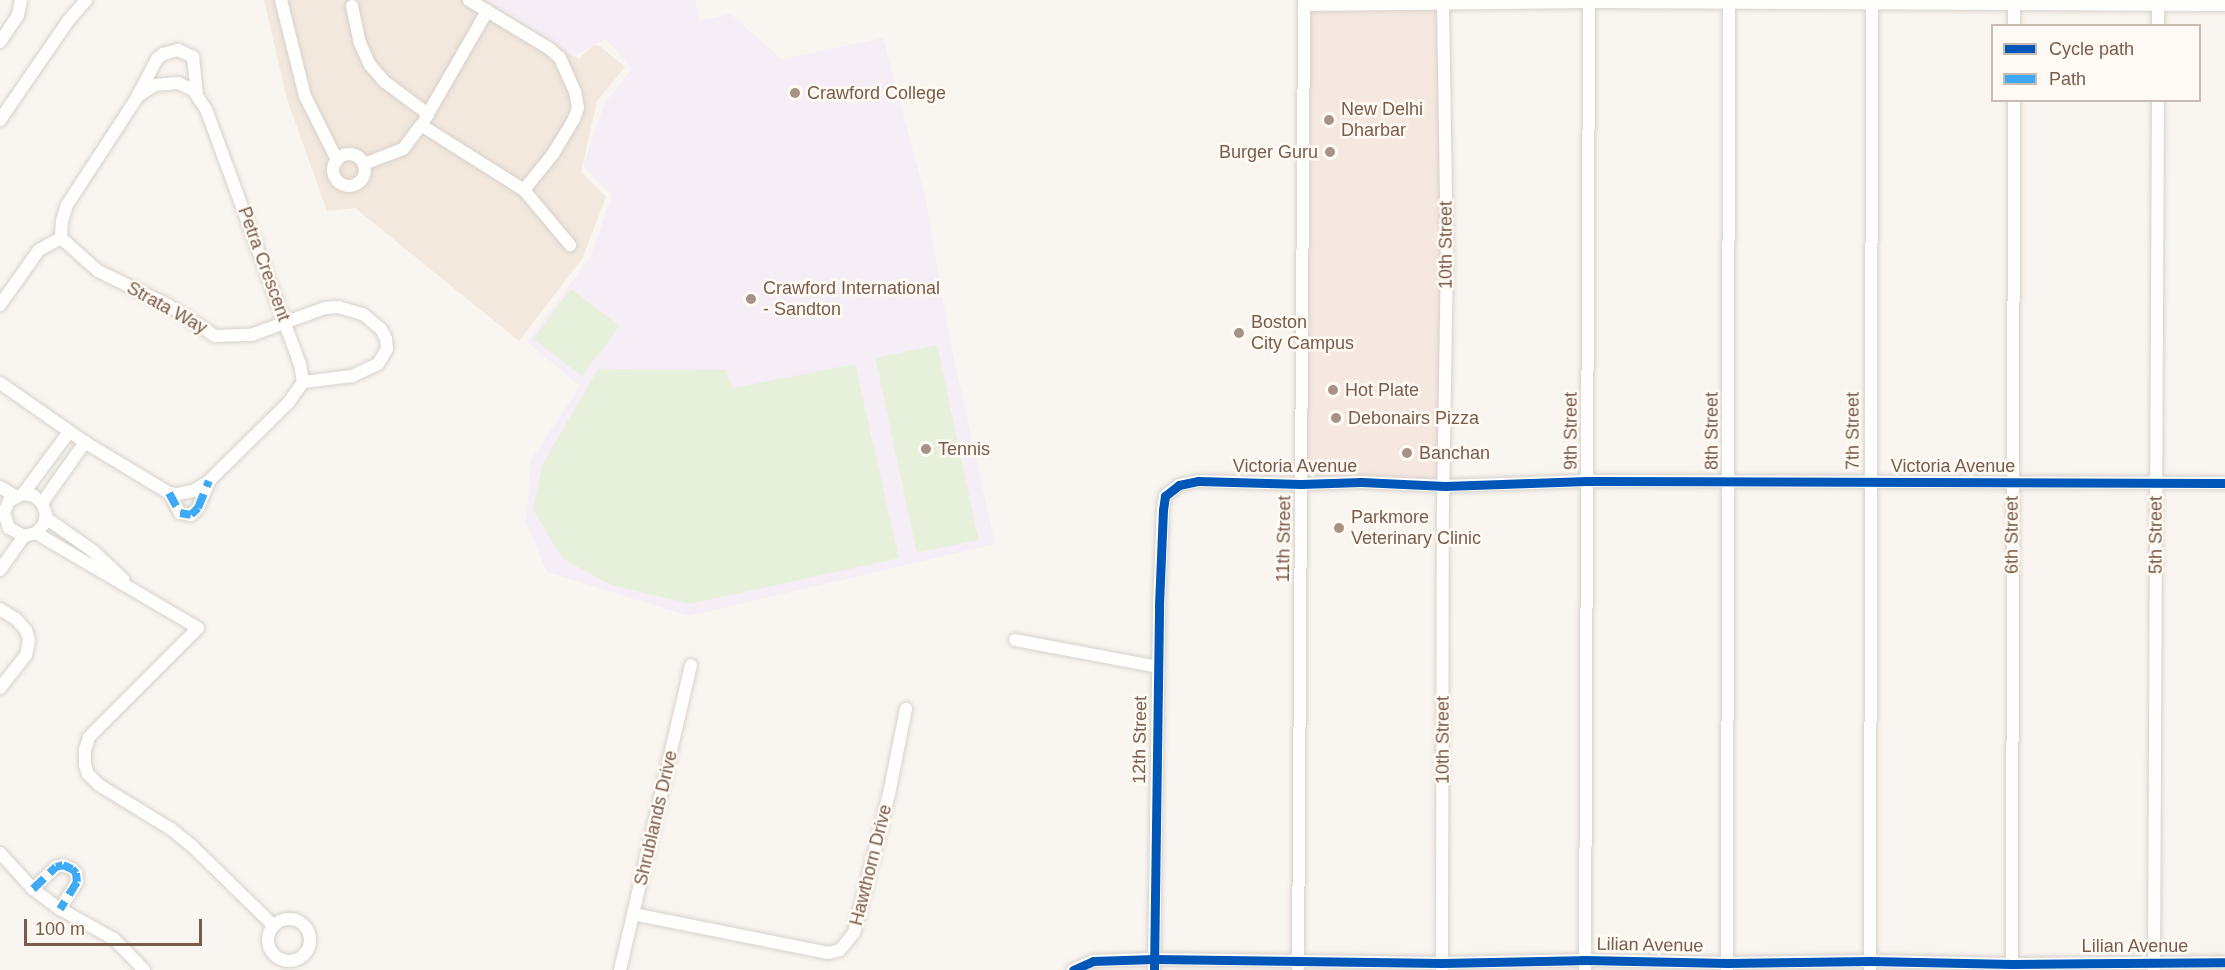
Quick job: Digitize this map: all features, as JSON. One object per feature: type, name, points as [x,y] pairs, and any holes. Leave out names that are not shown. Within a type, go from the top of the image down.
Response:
[{"type":"street","points":[[0,42],[18,15],[21,0]]},
{"type":"street","points":[[68,21],[76,0]]},
{"type":"street","points":[[0,120],[68,21],[86,0]]},
{"type":"street","points":[[281,0],[305,96],[337,160],[333,174],[339,183],[349,186],[362,179],[364,164]]},
{"type":"street","points":[[470,0],[560,58],[575,91],[578,108],[574,119],[553,154],[524,190]]},
{"type":"street","name":"9th Street","points":[[1585,965],[1589,1]]},
{"type":"street","name":"8th Street","points":[[1727,967],[1729,2]]},
{"type":"street","name":"7th Street","points":[[1870,965],[1869,483],[1872,2]]},
{"type":"street","points":[[2014,2],[2014,24]]},
{"type":"street","points":[[1304,3],[2158,2],[2225,5]]},
{"type":"street","points":[[2158,2],[2158,24]]},
{"type":"street","name":"11th Street","points":[[1298,966],[1304,3]]},
{"type":"street","name":"10th Street","points":[[1442,966],[1443,510],[1447,259],[1443,4]]},
{"type":"street","points":[[352,6],[360,44],[370,65],[385,82],[425,120],[524,190],[570,245]]},
{"type":"street","points":[[364,164],[402,150],[425,120],[487,11]]},
{"type":"street","points":[[0,305],[39,250],[61,238],[63,213],[67,205],[138,96],[157,59],[163,54],[178,50],[193,57],[197,94]]},
{"type":"street","points":[[138,96],[155,85],[171,82],[186,85],[197,94]]},
{"type":"street","name":"Petra Crescent","points":[[197,94],[219,141],[300,364],[303,382]]},
{"type":"street","name":"6th Street","points":[[2012,967],[2014,102]]},
{"type":"street","name":"5th Street","points":[[2154,966],[2158,102]]},
{"type":"street","points":[[337,160],[351,154],[364,164]]},
{"type":"street","name":"Strata Way","points":[[61,238],[98,271],[168,305],[215,336],[251,335],[285,324]]},
{"type":"street","points":[[169,493],[193,491],[209,481],[290,402],[303,382],[352,376],[367,371],[383,357],[387,349],[386,339],[374,321],[363,314],[338,307],[325,308],[285,324]]},
{"type":"street","points":[[0,383],[69,432],[169,493],[180,513],[190,515],[198,508],[209,481]]},
{"type":"street","points":[[69,432],[19,495],[6,506],[2,520],[13,532],[30,534],[129,585],[198,628],[89,737],[85,750],[85,765],[88,774],[99,785],[171,829],[193,847],[274,926]]},
{"type":"street","points":[[42,503],[85,442]]},
{"type":"street","name":"Victoria Avenue","points":[[1163,510],[1167,493],[1190,481],[1301,484],[1361,482],[1445,486],[1587,481],[2225,483]]},
{"type":"street","points":[[0,487],[19,495],[34,496],[42,503],[46,518],[93,551],[129,585]]},
{"type":"street","name":"12th Street","points":[[1154,965],[1158,667],[1163,510]]},
{"type":"street","points":[[0,570],[46,518]]},
{"type":"street","points":[[0,609],[16,619],[26,630],[29,640],[26,655],[0,688]]},
{"type":"street","points":[[1016,640],[1158,667]]},
{"type":"street","name":"Shrublands Drive","points":[[620,970],[691,665]]},
{"type":"street","name":"Hawthorn Drive","points":[[633,914],[828,953],[840,950],[854,933],[889,794],[906,709]]},
{"type":"street","points":[[0,853],[33,889],[60,909],[114,939],[144,970]]},
{"type":"street","points":[[33,889],[56,867],[63,864],[72,868],[76,873],[77,882],[60,909]]},
{"type":"street","name":"Lilian Avenue","points":[[1074,969],[1093,961],[1154,965],[1727,967],[2154,966],[2225,962]]},
{"type":"shaded area","points":[[264,0],[485,0],[579,59],[592,46],[598,45],[625,67],[597,101],[581,172],[606,197],[582,259],[519,341],[355,208],[327,211],[287,99]]},
{"type":"shaded area","name":"Crawford International - Sandton","points":[[485,0],[695,0],[700,21],[730,14],[782,59],[883,38],[925,196],[950,340],[995,544],[689,616],[547,572],[526,522],[531,460],[580,386],[527,342],[590,258],[612,195],[583,165],[605,103],[632,69],[606,39],[573,56]]},
{"type":"shaded area","points":[[1304,1],[1450,4],[1442,491],[1296,488]]},
{"type":"green space","points":[[571,289],[620,326],[582,376],[533,339]]},
{"type":"green space","name":"Tennis","points":[[937,345],[978,540],[917,553],[875,358]]},
{"type":"green space","points":[[855,364],[899,558],[691,604],[611,585],[563,559],[533,510],[542,465],[598,369],[725,370],[733,388]]},
{"type":"marked path","points":[[169,493],[180,513],[191,515],[198,508],[209,481]]},
{"type":"marked path","points":[[33,889],[56,867],[63,865],[72,869],[76,873],[77,882],[60,909]]},
{"type":"cycle path","points":[[1154,970],[1159,605],[1163,510],[1165,496],[1179,485],[1198,481],[1301,484],[1361,482],[1445,486],[1587,481],[2225,483]]},
{"type":"cycle path","points":[[1073,970],[1093,961],[1154,959],[1442,963],[1585,960],[2012,964],[2225,962]]},
{"type":"place","name":"Crawford College","points":[[795,93]]},
{"type":"place","name":"New Delhi Dharbar","points":[[1329,120]]},
{"type":"place","name":"Burger Guru","points":[[1330,152]]},
{"type":"place","name":"Crawford International - Sandton","points":[[751,299]]},
{"type":"place","name":"Boston City Campus","points":[[1239,333]]},
{"type":"place","name":"Hot Plate","points":[[1333,390]]},
{"type":"place","name":"Debonairs Pizza","points":[[1336,418]]},
{"type":"place","name":"Tennis","points":[[926,449]]},
{"type":"place","name":"Banchan","points":[[1407,453]]},
{"type":"place","name":"Parkmore Veterinary Clinic","points":[[1339,528]]}]
